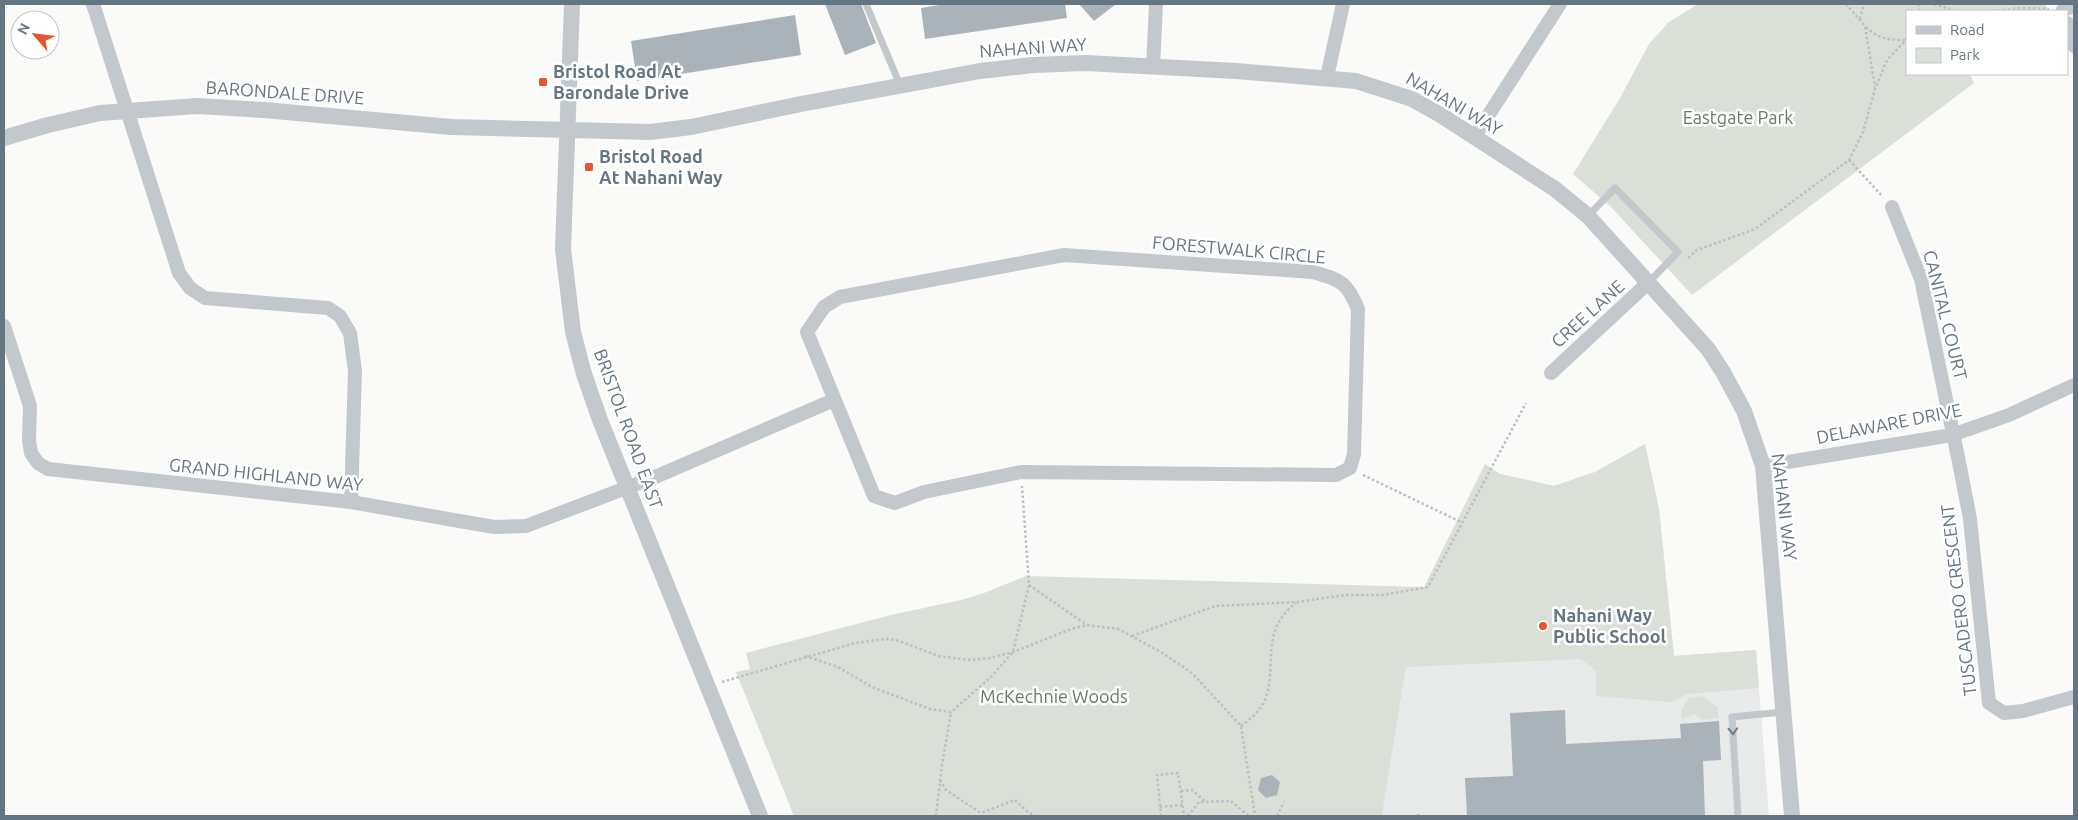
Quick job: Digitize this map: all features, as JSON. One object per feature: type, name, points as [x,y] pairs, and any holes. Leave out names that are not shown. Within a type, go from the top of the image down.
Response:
[{"type":"street","points":[[93,4],[179,273],[190,288],[205,298],[328,308],[340,316],[350,333],[355,371],[352,502]]},
{"type":"street","name":"BRISTOL ROAD EAST","points":[[572,4],[563,249],[573,332],[594,403],[760,816]]},
{"type":"street","points":[[1153,67],[1156,4]]},
{"type":"street","points":[[1328,77],[1343,4]]},
{"type":"street","points":[[1474,136],[1560,4]]},
{"type":"street","points":[[2068,23],[2074,46]]},
{"type":"street","name":"NAHANI WAY","points":[[567,130],[631,132],[680,128],[900,86],[1033,64],[1086,63],[1328,77],[1356,81],[1412,99],[1474,136],[1555,189],[1588,216],[1708,349],[1744,411],[1763,466],[1792,816]]},
{"type":"street","name":"BARONDALE DRIVE","points":[[4,138],[55,123],[126,110],[220,106],[451,128],[567,130]]},
{"type":"street","name":"CANITAL COURT","points":[[1892,207],[1921,279],[1952,435]]},
{"type":"street","name":"FORESTWALK CIRCLE","points":[[1064,255],[1313,272],[1335,278],[1350,290],[1358,310],[1354,454],[1350,468],[1336,475],[1021,472],[924,492],[895,503],[874,496],[807,332],[824,307],[840,297],[1064,255]]},
{"type":"street","name":"CREE LANE","points":[[1551,372],[1649,282]]},
{"type":"street","name":"GRAND HIGHLAND WAY","points":[[4,326],[30,406],[29,440],[31,453],[38,463],[48,469],[59,472],[352,502],[494,527],[526,526],[628,488]]},
{"type":"street","name":"DELAWARE DRIVE","points":[[1763,466],[1952,435],[2009,414],[2074,385]]},
{"type":"street","points":[[628,488],[834,400]]},
{"type":"street","name":"TUSCADERO CRESCENT","points":[[1952,435],[1970,519],[1989,703],[2004,713],[2023,712],[2074,698]]},
{"type":"lane","points":[[869,5],[900,86]]},
{"type":"lane","points":[[1588,216],[1615,188],[1678,252],[1649,282]]},
{"type":"lane","points":[[1738,816],[1732,717],[1783,712]]},
{"type":"path","points":[[1846,4],[1876,37],[1886,40],[1906,40]]},
{"type":"path","points":[[1860,20],[1864,4]]},
{"type":"path","points":[[1934,4],[1953,10]]},
{"type":"path","points":[[2002,10],[2021,8],[2050,10]]},
{"type":"path","points":[[1865,26],[1875,88]]},
{"type":"path","points":[[1683,262],[1697,250],[1755,229],[1849,160],[1863,132],[1875,88],[1887,60],[1906,41]]},
{"type":"path","points":[[1849,160],[1892,207]]},
{"type":"path","points":[[1132,636],[1215,606],[1297,602],[1329,596],[1383,595],[1428,587],[1526,403]]},
{"type":"path","points":[[1350,468],[1461,522]]},
{"type":"path","points":[[936,816],[951,712],[990,678],[1013,652],[1029,585],[1021,472]]},
{"type":"path","points":[[1029,585],[1087,625]]},
{"type":"path","points":[[1241,726],[1262,705],[1268,684],[1269,657],[1276,631],[1287,610],[1297,602]]},
{"type":"path","points":[[708,686],[856,642],[884,639],[900,641],[939,656],[959,659],[990,658],[1013,652],[1062,632],[1087,625],[1118,629],[1192,673],[1241,726],[1255,816]]},
{"type":"path","points":[[805,656],[838,667],[872,687],[930,709],[951,712]]},
{"type":"path","points":[[1161,816],[1157,774],[1178,774],[1186,816]]},
{"type":"path","points":[[940,780],[946,790],[980,815],[1015,800],[1029,813],[1036,816]]},
{"type":"path","points":[[1181,792],[1192,790],[1206,802]]},
{"type":"path","points":[[1186,816],[1199,802],[1231,801],[1249,816]]},
{"type":"path","points":[[1277,816],[1284,802]]},
{"type":"path","points":[[1160,807],[1183,805]]},
{"type":"shaded area","name":"Nahani Way Public School","points":[[1645,444],[1659,509],[1674,656],[1756,650],[1769,816],[1382,816],[1406,667],[1485,464],[1500,474],[1554,486],[1595,472]]},
{"type":"green space","name":"Eastgate Park","points":[[1698,4],[2045,4],[2048,10],[1906,10],[1906,75],[1970,75],[1974,83],[1692,295],[1611,207],[1573,174],[1620,98],[1649,44],[1669,22]]},
{"type":"green space","name":"McKechnie Woods","points":[[1645,444],[1659,509],[1674,656],[1756,650],[1759,688],[1688,694],[1671,702],[1596,696],[1596,671],[1581,659],[1406,667],[1382,816],[794,816],[736,672],[750,669],[746,653],[891,615],[961,600],[1026,576],[1424,587],[1485,464],[1500,474],[1554,486],[1595,472]]},
{"type":"green space","points":[[1703,696],[1718,708],[1718,718],[1702,720],[1694,714],[1682,719],[1681,711],[1689,698]]},
{"type":"building","points":[[825,4],[861,4],[876,43],[845,55]]},
{"type":"building","points":[[945,4],[1065,4],[1067,18],[925,39],[921,8]]},
{"type":"building","points":[[1079,4],[1116,4],[1094,21]]},
{"type":"building","points":[[795,15],[801,55],[637,81],[631,41]]},
{"type":"building","points":[[1565,710],[1566,744],[1681,738],[1680,724],[1719,721],[1721,760],[1703,761],[1705,816],[1467,816],[1465,778],[1513,776],[1510,713]]},
{"type":"building","points":[[1272,775],[1280,782],[1277,795],[1266,798],[1258,790],[1261,778]]},
{"type":"place","name":"Bristol Road At Barondale Drive","points":[[543,82]]},
{"type":"place","name":"Bristol Road At Nahani Way","points":[[589,167]]},
{"type":"place","name":"Nahani Way Public School","points":[[1543,626]]}]
